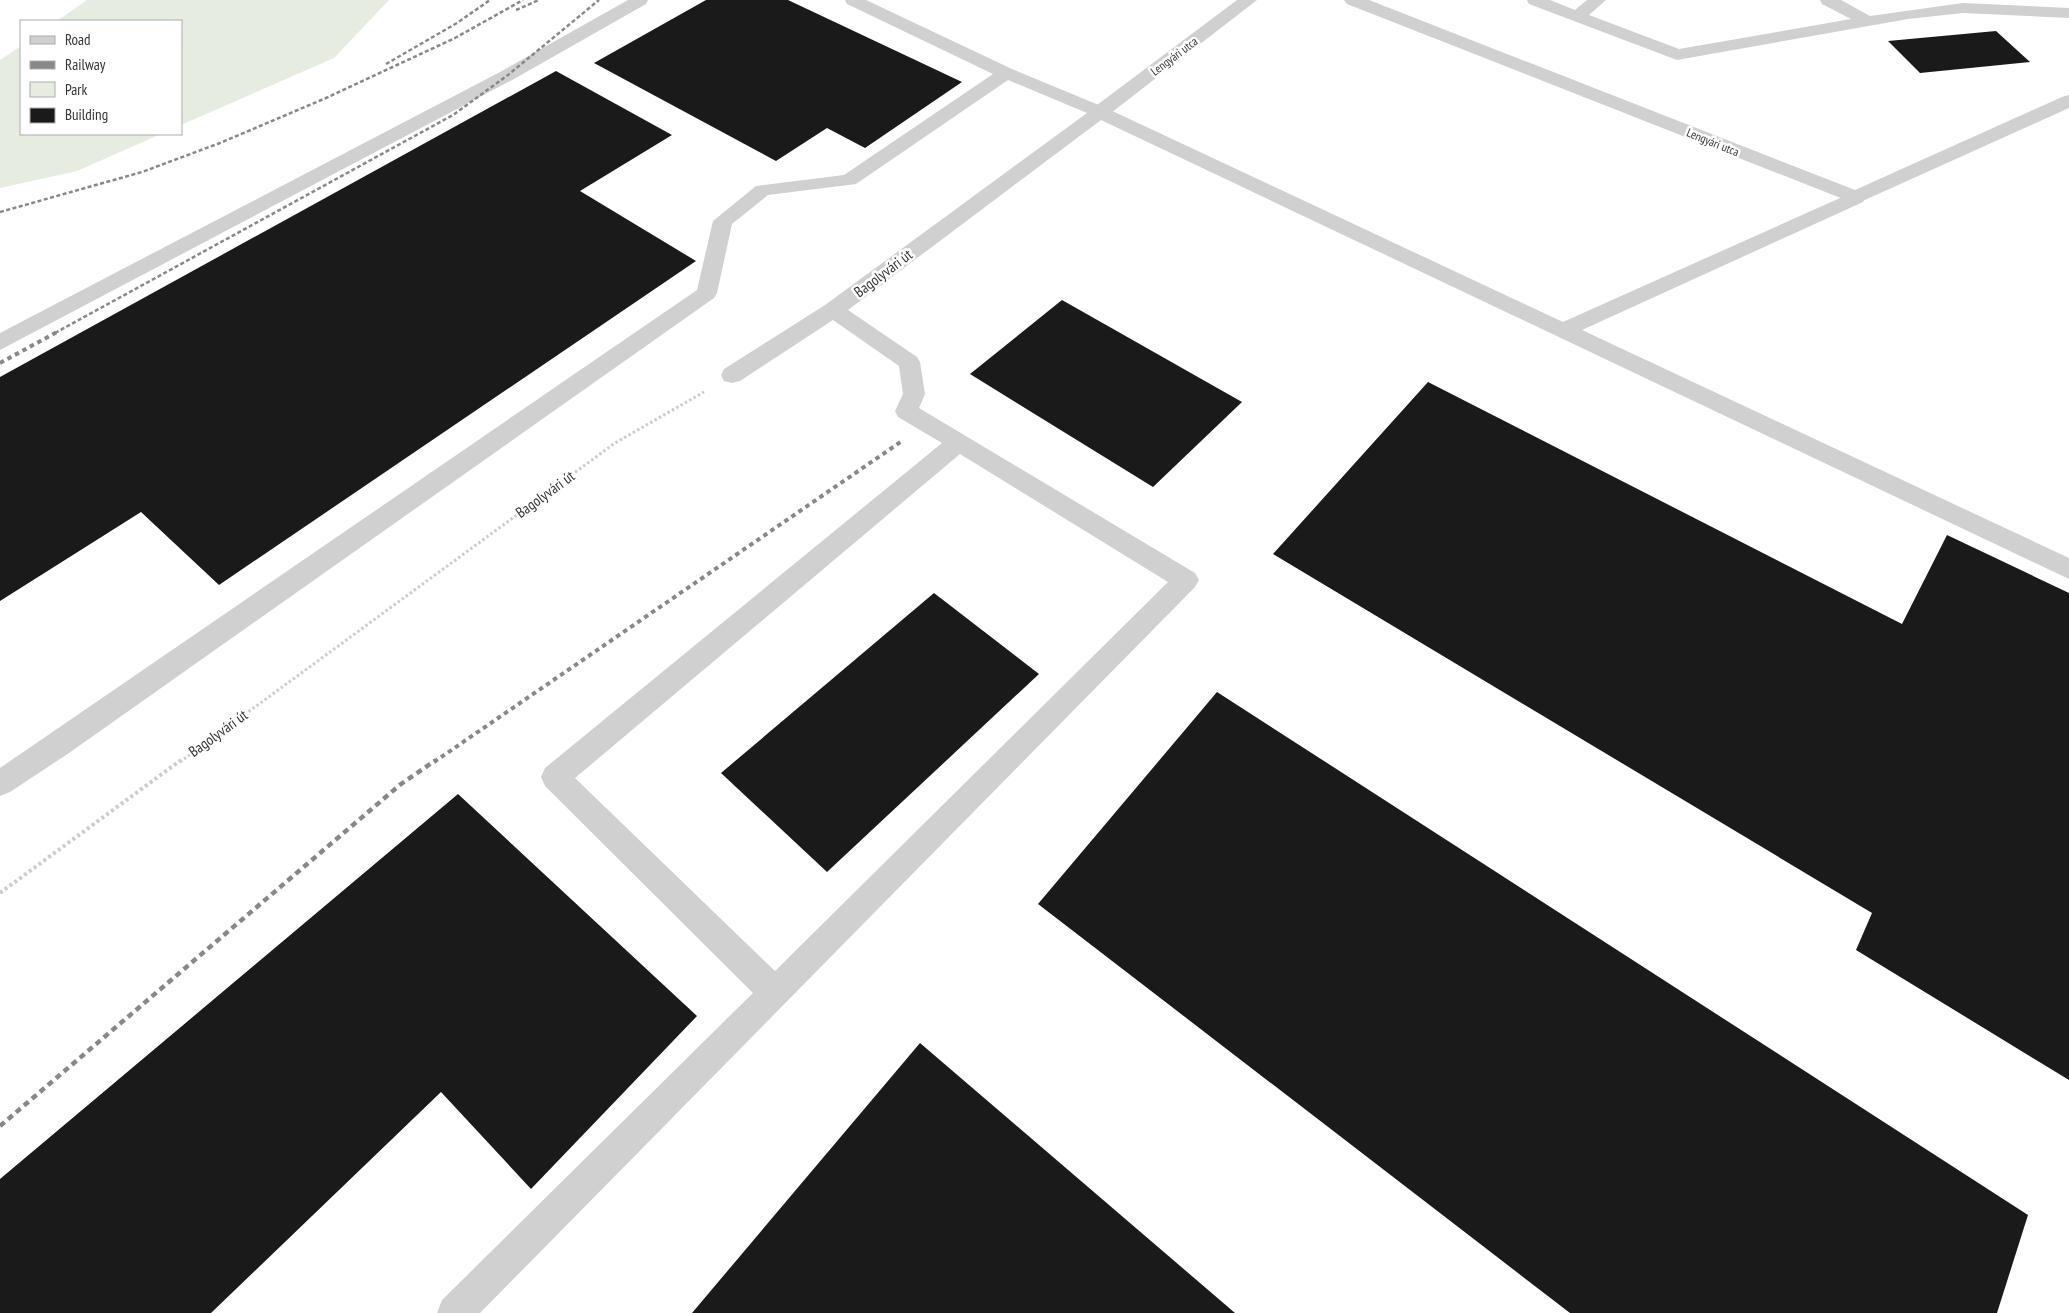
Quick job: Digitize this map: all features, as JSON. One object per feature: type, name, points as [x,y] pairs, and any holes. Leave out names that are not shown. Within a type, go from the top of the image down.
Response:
[{"type":"street","name":"Lengyári utca","points":[[1100,112],[1248,0]]},
{"type":"street","name":"Lengyári utca","points":[[1353,0],[1856,198]]},
{"type":"street","points":[[1856,198],[2069,101]]},
{"type":"lane","points":[[0,342],[508,75],[640,0]]},
{"type":"lane","points":[[853,0],[1006,73],[1100,112],[2069,570]]},
{"type":"lane","points":[[1535,0],[1677,55],[1868,20],[1963,8],[2020,9],[2069,13]]},
{"type":"lane","points":[[1577,16],[1598,0]]},
{"type":"lane","points":[[1828,0],[1868,20]]},
{"type":"lane","points":[[0,783],[67,739],[707,293],[723,221],[763,190],[849,180],[1006,73]]},
{"type":"lane","name":"Bagolyvári út","points":[[732,376],[833,310],[1100,112]]},
{"type":"lane","points":[[1564,330],[1856,198]]},
{"type":"lane","points":[[455,1313],[1186,580],[906,411],[914,394],[909,362],[833,310]]},
{"type":"lane","points":[[775,993],[555,777],[959,442]]},
{"type":"path","name":"Bagolyvári út","points":[[0,892],[615,443],[732,376]]},
{"type":"green space","points":[[87,0],[389,0],[334,58],[182,125],[182,20],[58,20]]},
{"type":"green space","points":[[20,47],[20,135],[159,135],[77,171],[0,188],[0,60]]},
{"type":"building","points":[[706,0],[788,0],[962,82],[865,148],[827,128],[776,161],[594,63]]},
{"type":"building","points":[[1996,31],[2030,62],[1920,73],[1888,41]]},
{"type":"building","points":[[556,71],[672,135],[580,191],[696,261],[219,585],[141,512],[0,601],[0,377]]},
{"type":"building","points":[[1062,300],[1242,402],[1153,487],[970,374]]},
{"type":"building","points":[[1428,382],[1902,624],[1947,535],[2069,593],[2069,1080],[1856,950],[1872,913],[1273,554]]},
{"type":"building","points":[[934,593],[1039,674],[827,872],[721,773]]},
{"type":"building","points":[[1217,692],[2028,1215],[1997,1313],[1570,1313],[1038,904]]},
{"type":"building","points":[[458,794],[697,1016],[531,1189],[441,1092],[211,1313],[0,1313],[0,1179]]},
{"type":"building","points":[[920,1043],[1235,1313],[692,1313]]},
{"type":"railway","points":[[386,64],[457,23],[490,0]]},
{"type":"railway","points":[[0,212],[142,172],[220,143],[326,98],[455,38],[523,0]]},
{"type":"railway","points":[[516,10],[539,0]]},
{"type":"railway","points":[[55,333],[453,115],[508,75],[599,0]]},
{"type":"railway","points":[[0,363],[57,332]]},
{"type":"railway","points":[[434,762],[902,441]]},
{"type":"railway","points":[[0,1126],[401,784],[436,760]]}]
